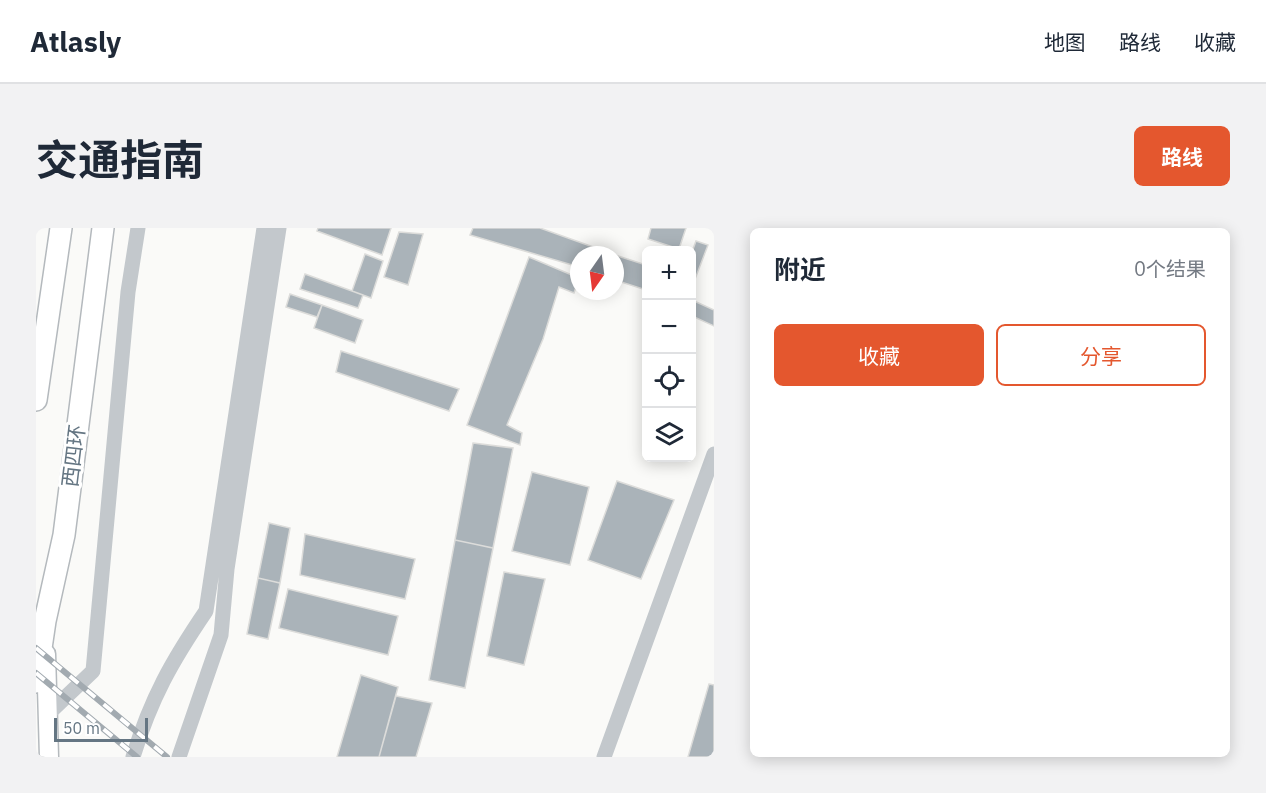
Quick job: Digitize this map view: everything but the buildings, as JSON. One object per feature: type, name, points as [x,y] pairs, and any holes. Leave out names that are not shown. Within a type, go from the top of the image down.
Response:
[{"type":"highway","points":[[36,400],[61,228]]},
{"type":"highway","name":"西四环","points":[[36,682],[45,621],[64,535],[104,228]]},
{"type":"main road","points":[[45,621],[49,757]]},
{"type":"street","points":[[49,713],[93,671],[128,292],[138,228]]},
{"type":"street","points":[[133,757],[146,713],[170,663],[206,611],[264,228]]},
{"type":"street","points":[[179,757],[221,634],[227,569],[279,228]]},
{"type":"street","points":[[604,757],[714,454]]},
{"type":"railway","points":[[36,648],[167,757]]},
{"type":"railway","points":[[36,673],[137,757]]}]
